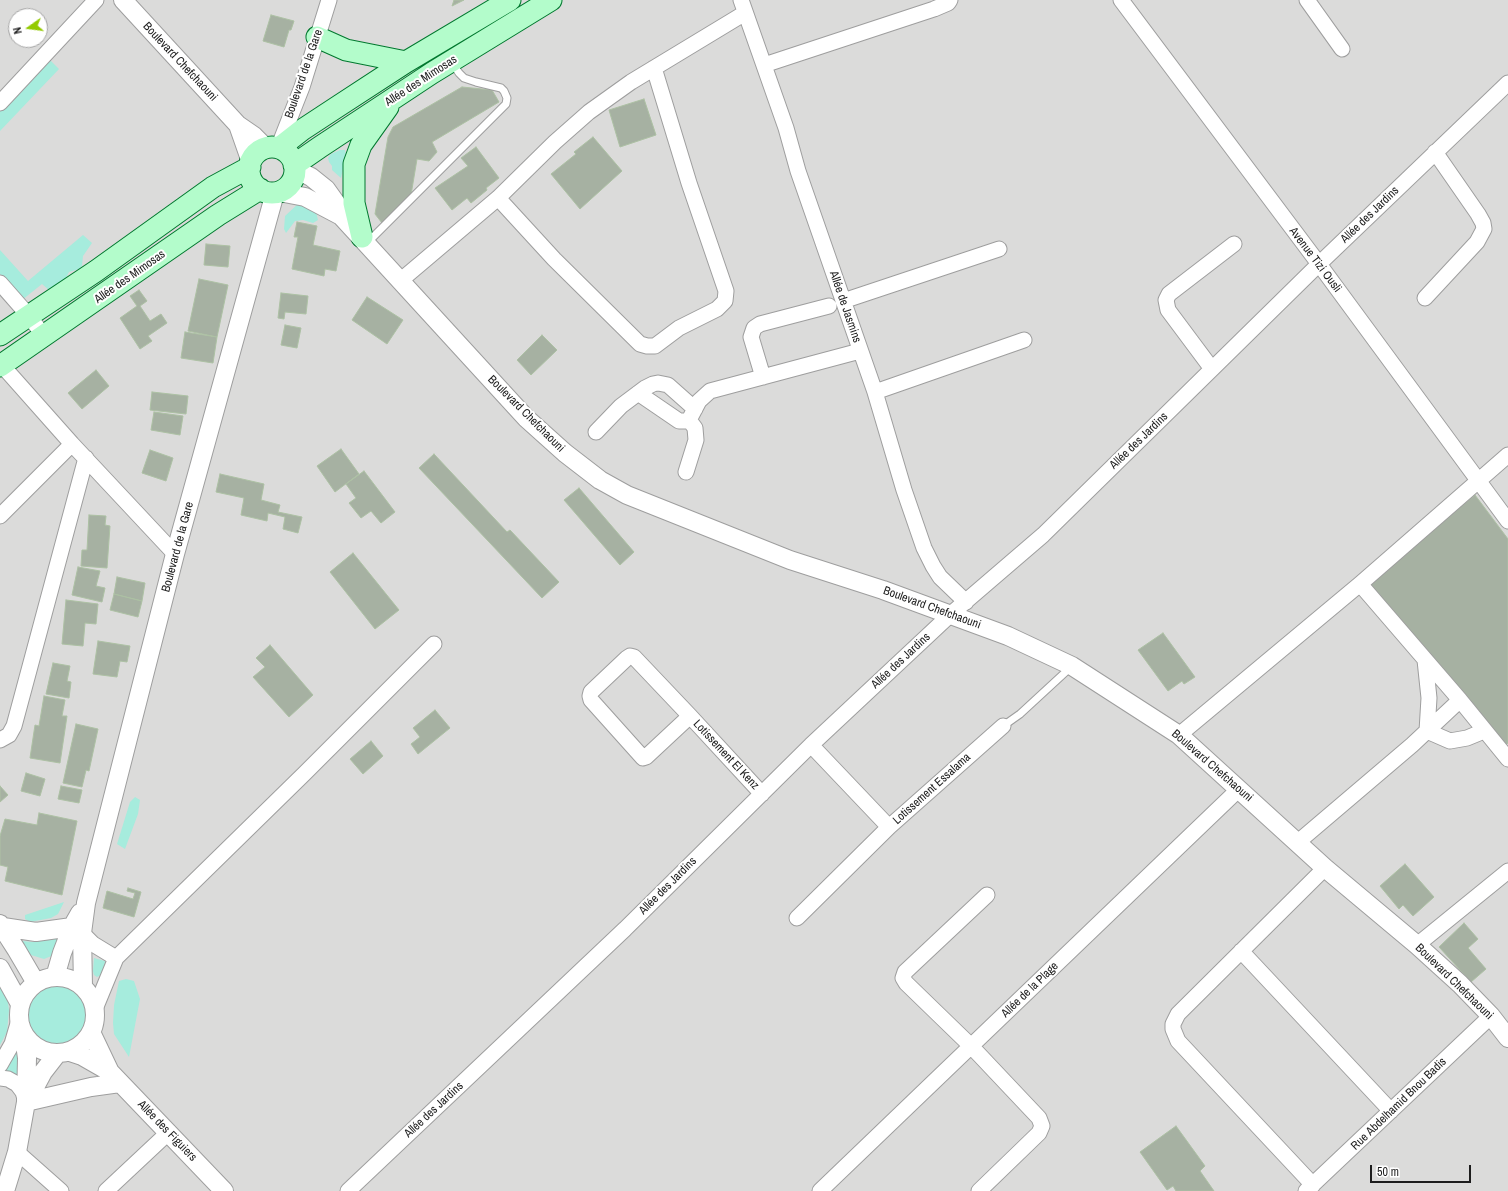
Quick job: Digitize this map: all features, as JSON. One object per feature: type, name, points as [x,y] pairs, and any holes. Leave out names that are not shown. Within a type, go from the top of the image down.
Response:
[{"type":"main road","name":"Allée des Mimosas","points":[[0,335],[96,270],[213,187],[406,62],[510,0]]},
{"type":"main road","name":"Allée des Mimosas","points":[[294,167],[320,147],[394,98],[451,61],[551,0]]},
{"type":"main road","points":[[317,37],[355,52],[406,62]]},
{"type":"main road","points":[[364,240],[354,203],[354,164],[361,145],[394,98]]},
{"type":"main road","points":[[265,154],[289,155],[294,167],[291,182],[286,188],[271,191],[252,179],[265,154]]},
{"type":"main road","name":"Allée des Mimosas","points":[[1,365],[218,215],[271,191]]},
{"type":"street","points":[[0,103],[96,0]]},
{"type":"street","name":"Boulevard Chefchaouni","points":[[123,0],[238,125],[254,136],[265,154]]},
{"type":"street","name":"Boulevard de la Gare","points":[[265,154],[302,87],[329,0]]},
{"type":"street","points":[[764,64],[934,9],[948,3],[950,0]]},
{"type":"street","name":"Avenue Tizi Ousli","points":[[1121,0],[1319,264],[1508,521]]},
{"type":"street","points":[[1307,0],[1342,49]]},
{"type":"street","points":[[400,281],[498,198],[555,142],[589,112],[743,6]]},
{"type":"street","name":"Allée de Jasmins","points":[[743,6],[786,128],[836,304],[860,351],[875,392],[904,490],[924,548],[940,577],[966,602]]},
{"type":"street","points":[[498,198],[554,258],[640,344],[655,346],[679,328],[717,310],[725,300],[726,291],[687,176],[654,68]]},
{"type":"street","name":"Allée des Jardins","points":[[348,1191],[625,929],[811,744],[951,614],[1043,535],[1319,264],[1435,152],[1507,86]]},
{"type":"street","points":[[1425,298],[1478,242],[1484,229],[1483,223],[1478,214],[1435,152]]},
{"type":"street","name":"Boulevard Chefchaouni","points":[[294,167],[326,189],[336,203],[341,216]]},
{"type":"street","name":"Boulevard Chefchaouni","points":[[271,191],[305,197],[341,216],[526,418],[565,453],[600,480],[626,495],[790,560],[951,614],[1008,636],[1072,666],[1179,736],[1325,868],[1417,945],[1460,984],[1491,1016],[1508,1038]]},
{"type":"street","name":"Boulevard de la Gare","points":[[55,977],[62,954],[77,930],[86,903],[271,191]]},
{"type":"street","points":[[1212,369],[1168,310],[1166,300],[1169,294],[1234,244]]},
{"type":"street","points":[[763,376],[751,337],[754,328],[760,324],[836,304],[999,249]]},
{"type":"street","points":[[0,284],[29,316],[44,336]]},
{"type":"street","points":[[875,392],[1024,340]]},
{"type":"street","points":[[638,393],[682,422],[692,414],[704,395],[710,391],[860,351]]},
{"type":"street","points":[[1,365],[72,444],[176,554]]},
{"type":"street","points":[[596,432],[621,406],[638,393],[649,386],[664,383],[673,388],[692,414],[696,440],[686,472]]},
{"type":"street","points":[[0,516],[72,444]]},
{"type":"street","points":[[1179,736],[1360,584],[1508,455]]},
{"type":"street","points":[[0,740],[9,735],[14,726],[86,458]]},
{"type":"street","points":[[1360,584],[1460,700],[1508,759]]},
{"type":"street","points":[[95,1009],[116,958],[434,644]]},
{"type":"street","name":"Lotissement El Kenz","points":[[690,716],[646,757],[642,758],[591,700],[590,696],[591,692],[630,656],[634,657],[690,716],[762,794]]},
{"type":"street","points":[[1424,659],[1429,698],[1427,731]]},
{"type":"street","points":[[1298,842],[1427,731],[1460,700]]},
{"type":"street","name":"Lotissement Essalama","points":[[797,918],[889,827],[1003,726]]},
{"type":"street","points":[[1427,731],[1450,741],[1467,738],[1484,731]]},
{"type":"street","points":[[811,744],[889,827]]},
{"type":"street","name":"Allée de la Plage","points":[[820,1191],[1239,789]]},
{"type":"street","points":[[1310,1188],[1178,1041],[1173,1029],[1173,1024],[1178,1014],[1325,868]]},
{"type":"street","points":[[1417,945],[1508,871]]},
{"type":"street","points":[[979,1191],[1039,1133],[1042,1126],[1040,1118],[971,1046],[906,983],[904,978],[905,972],[987,895]]},
{"type":"street","points":[[1,926],[36,932],[77,930],[93,944],[116,958]]},
{"type":"street","points":[[1,926],[36,983]]},
{"type":"street","name":"Boulevard de la Gare","points":[[77,930],[83,987]]},
{"type":"street","points":[[1241,952],[1391,1111]]},
{"type":"street","points":[[0,968],[31,1044],[39,1050],[48,1053],[63,1053]]},
{"type":"street","points":[[5,1191],[17,1152],[26,1102],[27,1058],[21,1020],[23,996],[36,983],[42,980],[55,977],[75,981],[83,987],[91,997],[95,1009],[95,1021],[91,1032],[82,1044],[63,1053],[43,1072],[26,1102]]},
{"type":"street","name":"Rue Abdelhamid Bnou Badis","points":[[1310,1188],[1491,1016]]},
{"type":"street","points":[[0,1065],[12,1044],[21,1020]]},
{"type":"street","name":"Allée des Figuiers","points":[[91,1032],[115,1077]]},
{"type":"street","name":"Allée des Figuiers","points":[[63,1053],[82,1056],[115,1077],[224,1191]]},
{"type":"street","points":[[26,1102],[91,1087],[115,1077]]},
{"type":"street","points":[[0,1078],[8,1079],[17,1084],[24,1092],[26,1102]]},
{"type":"street","points":[[106,1191],[169,1132]]},
{"type":"street","points":[[17,1152],[61,1191]]},
{"type":"lane","points":[[364,240],[506,104],[507,98],[504,90],[464,78],[454,68],[451,61]]},
{"type":"lane","name":"Lotissement Essalama","points":[[1003,726],[1020,714],[1072,666]]},
{"type":"shaded area","points":[[0,0],[1508,0],[1508,1191],[0,1191]]},
{"type":"shaded area","points":[[48,58],[59,69],[0,131],[0,108]]},
{"type":"shaded area","points":[[340,150],[345,150],[346,155],[341,178],[332,170],[332,166],[328,158],[331,154]]},
{"type":"shaded area","points":[[300,202],[316,212],[318,220],[313,223],[303,220],[295,221],[286,233],[284,229],[285,216]]},
{"type":"shaded area","points":[[83,235],[92,243],[83,256],[82,266],[79,269],[69,272],[59,288],[50,291],[42,284],[22,300],[0,274],[0,250],[28,281]]},
{"type":"shaded area","points":[[135,797],[140,800],[138,814],[125,849],[117,844],[130,802]]},
{"type":"shaded area","points":[[64,902],[58,914],[51,918],[30,922],[25,919],[25,915]]},
{"type":"shaded area","points":[[60,938],[54,955],[44,959],[31,955],[23,945],[22,941],[33,942]]},
{"type":"shaded area","points":[[94,958],[105,961],[104,971],[97,977],[94,975],[93,971]]},
{"type":"shaded area","points":[[0,975],[6,989],[9,1010],[7,1032],[0,1045]]},
{"type":"shaded area","points":[[126,979],[134,981],[140,999],[129,1057],[114,1034],[113,1023],[114,1005],[119,981]]},
{"type":"shaded area","points":[[52,981],[72,988],[82,1000],[86,1019],[83,1028],[77,1037],[58,1045],[40,1043],[28,1026],[26,1016],[27,1007],[37,988]]},
{"type":"shaded area","points":[[19,1048],[21,1078],[0,1070]]},
{"type":"building","points":[[454,0],[464,0],[452,6]]},
{"type":"building","points":[[271,15],[294,21],[291,30],[289,30],[284,47],[263,41]]},
{"type":"building","points":[[462,87],[492,90],[499,102],[432,142],[437,152],[429,161],[417,159],[411,195],[382,223],[375,214],[388,137],[393,127]]},
{"type":"building","points":[[644,99],[656,135],[620,147],[609,110]]},
{"type":"building","points":[[593,137],[622,171],[580,209],[551,174],[576,154],[574,152]]},
{"type":"building","points":[[476,147],[499,178],[471,203],[467,198],[452,210],[435,188],[468,166],[461,158]]},
{"type":"building","points":[[297,222],[317,226],[313,245],[340,251],[336,271],[325,269],[324,276],[292,269],[298,237],[294,237]]},
{"type":"building","points":[[206,244],[230,246],[228,267],[204,265]]},
{"type":"building","points":[[199,279],[228,285],[217,337],[188,331]]},
{"type":"building","points":[[139,290],[147,301],[140,306],[150,321],[161,314],[167,323],[148,336],[152,341],[140,349],[120,318],[137,306],[130,296]]},
{"type":"building","points":[[281,293],[308,296],[306,314],[285,312],[284,319],[278,318]]},
{"type":"building","points":[[367,297],[403,320],[387,344],[352,320]]},
{"type":"building","points":[[285,325],[301,328],[297,348],[281,345]]},
{"type":"building","points":[[185,332],[217,337],[213,363],[181,358]]},
{"type":"building","points":[[542,335],[557,350],[531,375],[517,360]]},
{"type":"building","points":[[96,370],[109,386],[82,409],[68,393]]},
{"type":"building","points":[[152,392],[188,396],[186,414],[150,410]]},
{"type":"building","points":[[154,412],[183,416],[180,435],[151,430]]},
{"type":"building","points":[[341,449],[359,474],[335,492],[317,466]]},
{"type":"building","points":[[150,450],[173,458],[166,481],[142,473]]},
{"type":"building","points":[[434,454],[507,532],[510,530],[559,582],[542,598],[419,468]]},
{"type":"building","points":[[364,471],[395,512],[381,523],[371,511],[361,518],[349,503],[356,498],[346,484]]},
{"type":"building","points":[[220,474],[264,484],[261,500],[280,505],[278,512],[302,517],[298,533],[283,529],[285,517],[268,513],[267,521],[241,515],[244,498],[216,492]]},
{"type":"building","points":[[579,488],[634,552],[620,565],[564,500]]},
{"type":"building","points":[[1475,495],[1508,539],[1508,743],[1501,749],[1365,583]]},
{"type":"building","points":[[89,515],[106,516],[105,525],[110,526],[107,568],[81,566],[82,550],[87,550]]},
{"type":"building","points":[[353,553],[399,610],[375,629],[330,572]]},
{"type":"building","points":[[78,567],[100,571],[96,586],[105,588],[102,602],[72,595]]},
{"type":"building","points":[[117,577],[145,583],[142,601],[114,594]]},
{"type":"building","points":[[114,594],[142,601],[138,617],[110,610]]},
{"type":"building","points":[[66,600],[98,604],[96,624],[85,623],[83,646],[62,644]]},
{"type":"building","points":[[1163,633],[1195,677],[1184,684],[1182,681],[1168,691],[1138,650]]},
{"type":"building","points":[[98,641],[130,646],[127,662],[120,661],[117,677],[93,674]]},
{"type":"building","points":[[270,645],[313,695],[289,717],[253,677],[265,667],[256,658]]},
{"type":"building","points":[[53,663],[70,666],[67,681],[71,682],[69,698],[46,694]]},
{"type":"building","points":[[44,696],[65,700],[62,716],[67,716],[60,763],[30,758],[35,725],[39,726]]},
{"type":"building","points":[[435,710],[450,728],[418,754],[411,744],[420,737],[413,728]]},
{"type":"building","points":[[76,724],[98,729],[89,771],[86,770],[82,787],[63,783]]},
{"type":"building","points":[[371,741],[383,756],[363,774],[350,759]]},
{"type":"building","points":[[26,773],[45,779],[40,796],[21,791]]},
{"type":"building","points":[[0,786],[8,795],[0,802]]},
{"type":"building","points":[[61,786],[82,790],[79,803],[58,799]]},
{"type":"building","points":[[39,813],[77,821],[62,895],[5,881],[8,867],[0,865],[0,836],[5,819],[37,825]]},
{"type":"building","points":[[1405,864],[1434,897],[1413,916],[1403,905],[1399,909],[1380,886]]},
{"type":"building","points":[[128,888],[141,892],[134,917],[103,908],[107,891],[133,899],[135,893],[127,891]]},
{"type":"building","points":[[1464,923],[1478,939],[1468,948],[1486,969],[1471,982],[1439,947]]},
{"type":"building","points":[[1176,1126],[1205,1166],[1200,1171],[1214,1191],[1176,1191],[1173,1186],[1167,1190],[1140,1152]]}]
